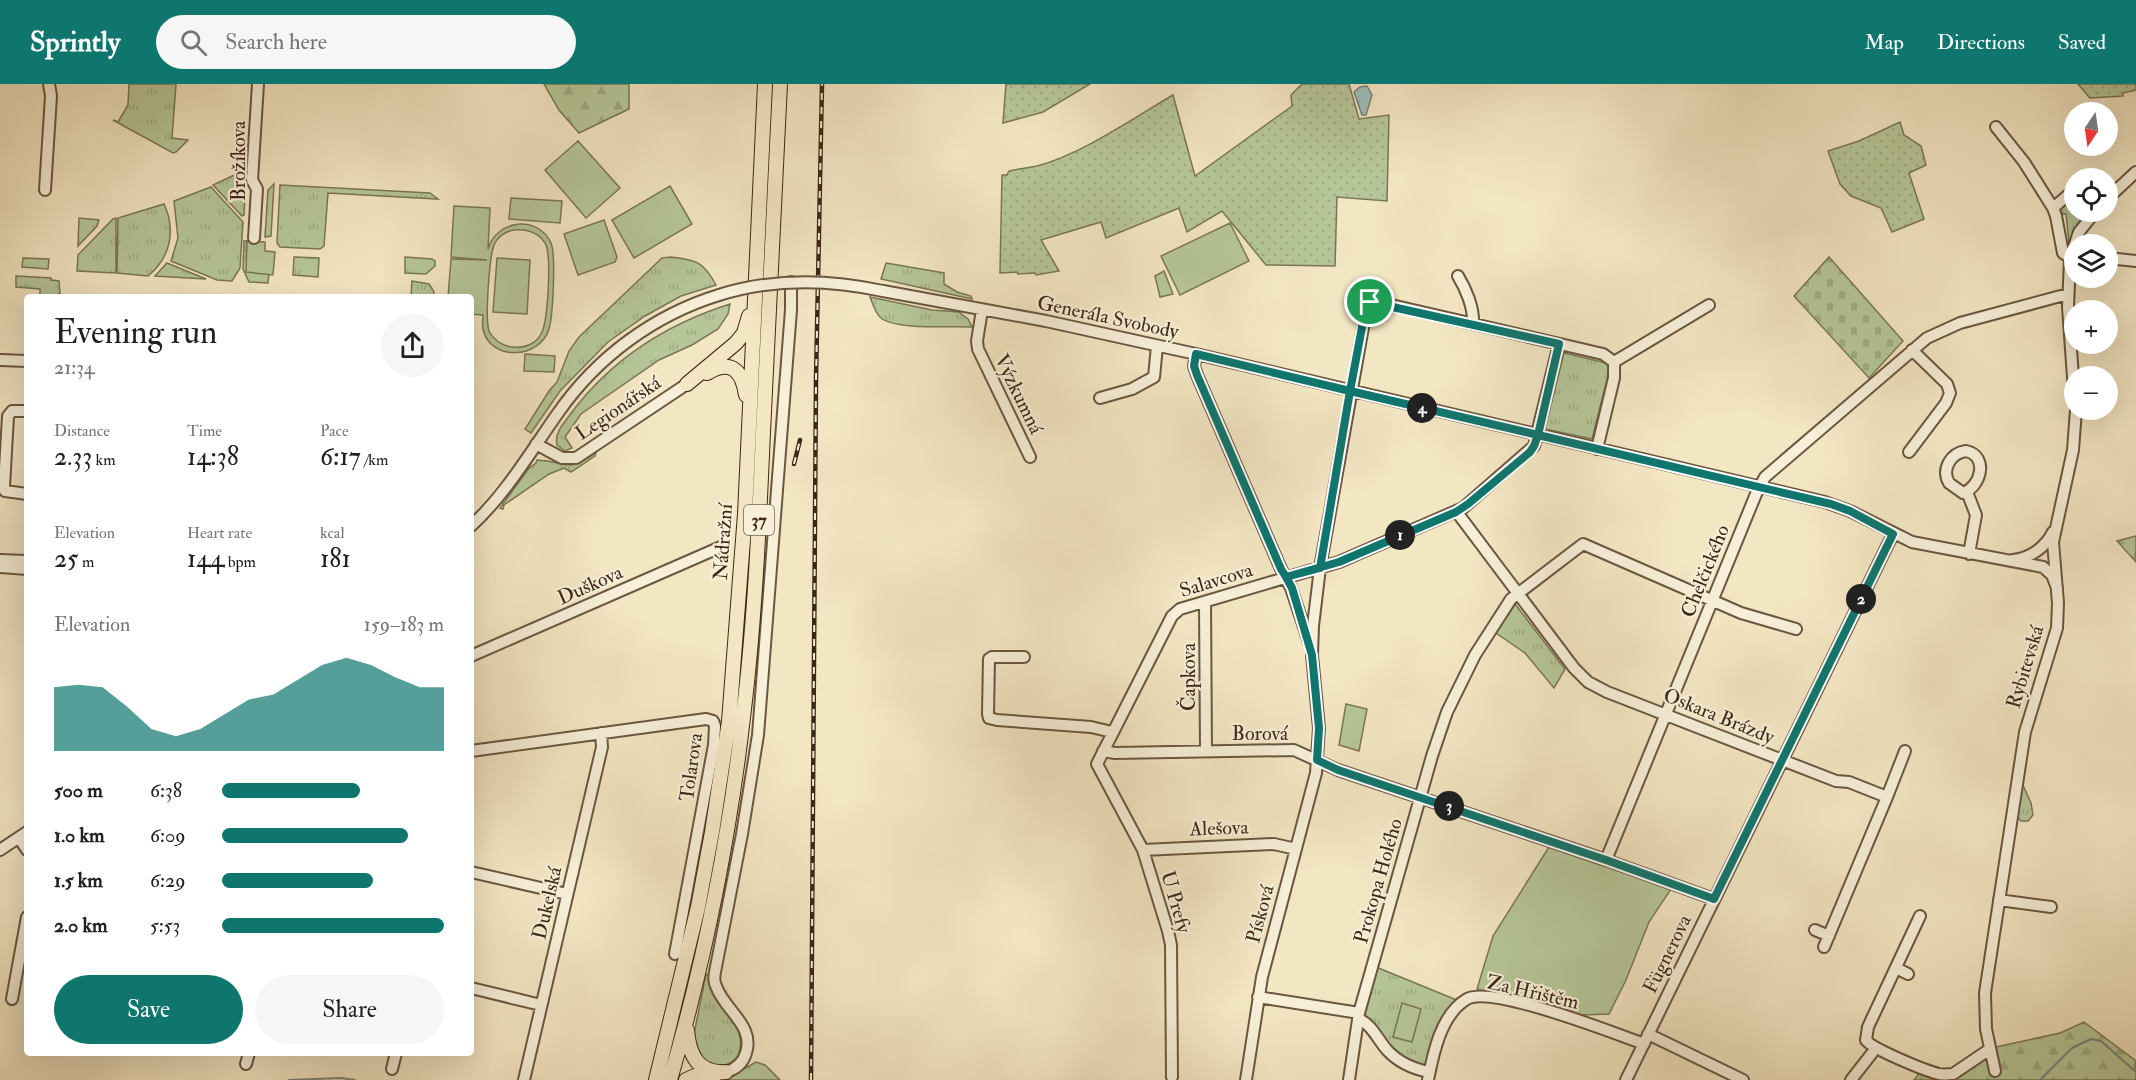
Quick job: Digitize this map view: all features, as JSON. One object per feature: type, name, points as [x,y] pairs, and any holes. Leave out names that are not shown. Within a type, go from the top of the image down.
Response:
[{"type":"main road","name":"Nádražní","points":[[656,1080],[710,843],[729,721],[738,620],[750,417],[765,84]]},
{"type":"main road","name":"Nádražní","points":[[686,1022],[724,842],[745,708],[758,539],[780,84]]},
{"type":"main road","points":[[687,384],[741,338],[746,329],[756,290]]},
{"type":"main road","points":[[687,384],[716,368],[728,366],[735,369],[744,380],[750,417]]},
{"type":"main road","points":[[686,1022],[689,1046],[695,1061],[707,1070],[726,1072]]},
{"type":"main road","name":"37","points":[[670,1080],[686,1022]]},
{"type":"main road","points":[[686,1080],[695,1076],[726,1072]]},
{"type":"street","points":[[45,190],[51,96],[49,84]]},
{"type":"street","name":"Brožíkova","points":[[254,238],[257,189],[252,180],[258,84]]},
{"type":"street","points":[[1996,127],[2024,162],[2053,208],[2061,249],[2064,252]]},
{"type":"street","points":[[2118,184],[2136,172]]},
{"type":"street","points":[[2053,208],[2064,199]]},
{"type":"street","points":[[2118,259],[2136,261]]},
{"type":"street","points":[[1458,276],[1470,304],[1473,324]]},
{"type":"street","points":[[726,1072],[738,1066],[744,1059],[748,1047],[748,1038],[743,1026],[716,988],[715,972],[742,834],[758,735],[791,310],[791,282]]},
{"type":"street","name":"Generála Svobody","points":[[791,282],[843,284],[1046,321],[1196,354],[1835,505],[1912,543],[2046,568],[2052,575],[2057,588]]},
{"type":"street","name":"Legionářská","points":[[474,523],[487,510],[571,395],[606,359],[634,336],[690,305],[718,295],[751,287],[791,282]]},
{"type":"street","points":[[2069,288],[2072,366]]},
{"type":"street","name":"Chelčického","points":[[1606,860],[1765,477],[1927,338],[1949,327],[2068,294]]},
{"type":"street","points":[[1312,655],[1320,568],[1350,391],[1366,306],[1370,302],[1603,354],[1614,362]]},
{"type":"street","points":[[1614,362],[1709,305]]},
{"type":"street","name":"Výzkumná","points":[[982,310],[977,341],[978,349],[1030,457]]},
{"type":"street","points":[[1538,435],[1559,344]]},
{"type":"street","points":[[1100,398],[1132,389],[1152,379],[1155,375],[1157,346]]},
{"type":"street","points":[[1909,452],[1946,403],[1950,393],[1947,384],[1912,350]]},
{"type":"street","points":[[1196,354],[1194,366],[1197,375],[1281,569],[1292,588],[1312,655]]},
{"type":"street","points":[[0,360],[24,362]]},
{"type":"street","points":[[1598,449],[1614,378],[1614,362]]},
{"type":"street","name":"Legionářská","points":[[536,444],[562,458],[576,458],[687,384]]},
{"type":"street","points":[[24,411],[12,411],[8,416],[4,487],[9,493],[24,494]]},
{"type":"street","name":"Rybitevská","points":[[1995,1071],[1985,1014],[1985,993],[2025,732],[2056,634],[2057,588],[2052,548],[2073,450],[2075,420]]},
{"type":"street","name":"Salavcova","points":[[1103,751],[1172,616],[1180,609],[1320,568],[1456,512],[1530,452],[1538,435]]},
{"type":"street","points":[[1967,492],[1976,515],[1969,554]]},
{"type":"street","name":"Oskara Brázdy","points":[[1456,512],[1584,679],[1599,689],[1782,761],[1836,781],[1849,782],[1887,797]]},
{"type":"street","points":[[2001,559],[2017,560],[2036,552],[2049,539],[2056,524]]},
{"type":"street","name":"Fügnerova","points":[[1626,1080],[1893,534]]},
{"type":"street","name":"Prokopa Holého","points":[[1349,1080],[1358,1016],[1439,734],[1463,678],[1495,621],[1517,593],[1583,544],[1741,613],[1796,629]]},
{"type":"street","name":"Duškova","points":[[474,655],[723,546]]},
{"type":"street","points":[[0,560],[24,561]]},
{"type":"street","points":[[0,567],[24,569]]},
{"type":"street","name":"Čapkova","points":[[1205,602],[1206,751]]},
{"type":"street","name":"Písková","points":[[1246,1080],[1264,967],[1315,782],[1319,728],[1312,655]]},
{"type":"street","points":[[1024,657],[989,659],[988,714],[990,718],[1091,727],[1112,732]]},
{"type":"street","name":"Tolarova","points":[[474,751],[712,720],[714,745],[675,954]]},
{"type":"street","name":"Dukelská","points":[[524,1080],[602,747],[601,734]]},
{"type":"street","name":"Borová","points":[[1103,751],[1115,753],[1294,750],[1338,770],[1420,796],[1714,899]]},
{"type":"street","name":"U Prefy","points":[[1103,751],[1097,764],[1143,850],[1170,938],[1172,1077]]},
{"type":"street","points":[[1824,947],[1905,751]]},
{"type":"street","points":[[0,850],[23,835]]},
{"type":"street","name":"Alešova","points":[[1143,850],[1274,844],[1296,849]]},
{"type":"street","points":[[474,873],[567,894]]},
{"type":"street","points":[[1999,900],[2051,907]]},
{"type":"street","points":[[1920,916],[1866,1031],[1866,1040],[1876,1048],[1935,1073],[1946,1075],[1953,1074],[1990,1049]]},
{"type":"street","points":[[1815,930],[1829,936]]},
{"type":"street","points":[[12,999],[24,933]]},
{"type":"street","points":[[1896,968],[1908,974]]},
{"type":"street","points":[[474,989],[541,1005]]},
{"type":"street","name":"Za Hřištěm","points":[[1429,1076],[1446,1023],[1461,1003],[1476,996],[1501,999],[1562,1014],[1646,1039]]},
{"type":"street","points":[[1258,998],[1358,1016],[1394,1056],[1429,1076]]},
{"type":"street","points":[[1646,1039],[1743,1080]]},
{"type":"street","points":[[1851,1080],[1876,1048]]},
{"type":"street","points":[[392,1069],[395,1056]]},
{"type":"green space","points":[[129,84],[176,84],[172,138],[188,140],[176,152],[173,153],[113,120],[118,122],[128,105]]},
{"type":"green space","points":[[544,84],[629,84],[629,109],[579,133],[559,110]]},
{"type":"green space","points":[[1006,84],[1090,84],[1043,112],[1003,123]]},
{"type":"green space","points":[[1302,84],[1349,84],[1359,119],[1389,115],[1387,201],[1337,197],[1335,266],[1266,265],[1222,211],[1187,232],[1179,208],[1106,238],[1101,222],[1041,240],[1059,271],[1036,275],[1035,273],[1018,274],[1017,272],[1000,273],[1002,175],[1007,175],[1009,171],[1037,166],[1071,153],[1173,95],[1195,176],[1292,106],[1291,95]]},
{"type":"green space","points":[[2078,84],[2136,84],[2136,90],[2123,93],[2123,96],[2090,98]]},
{"type":"green space","points":[[1900,122],[1904,135],[1921,146],[1926,165],[1909,173],[1924,219],[1892,232],[1881,208],[1851,196],[1840,184],[1828,151],[1859,141]]},
{"type":"green space","points":[[578,141],[620,188],[586,218],[545,170]]},
{"type":"green space","points":[[241,172],[246,176],[244,215],[242,216],[213,185]]},
{"type":"green space","points":[[274,184],[271,236],[265,237],[268,190]]},
{"type":"green space","points":[[280,185],[430,193],[438,199],[328,193],[324,246],[320,249],[280,247],[277,243]]},
{"type":"green space","points":[[670,186],[692,224],[634,258],[612,220]]},
{"type":"green space","points":[[211,187],[243,222],[240,268],[232,281],[217,280],[171,261],[178,238],[174,201]]},
{"type":"green space","points":[[511,198],[562,201],[560,223],[509,219]]},
{"type":"green space","points":[[2064,202],[2064,214],[2059,214],[2058,208]]},
{"type":"green space","points":[[164,204],[170,224],[169,243],[156,269],[148,276],[117,273],[118,218]]},
{"type":"green space","points":[[454,206],[490,208],[488,249],[500,231],[518,224],[537,228],[551,243],[554,272],[549,329],[544,339],[526,351],[515,353],[505,351],[495,347],[487,340],[483,329],[483,315],[474,314],[474,294],[448,294],[451,259],[487,260],[451,257]],"holes":[[[510,231],[527,231],[542,239],[547,249],[549,273],[546,317],[541,334],[537,339],[526,346],[515,347],[502,344],[490,334],[488,328],[490,270],[493,249],[498,238]]]},
{"type":"green space","points":[[79,218],[99,220],[97,226],[78,246]]},
{"type":"green space","points":[[116,218],[116,273],[77,271],[78,255]]},
{"type":"green space","points":[[604,220],[617,257],[615,262],[578,275],[564,234]]},
{"type":"green space","points":[[2067,222],[2084,222],[2076,234],[2068,234]]},
{"type":"green space","points":[[1230,223],[1249,261],[1180,295],[1161,256]]},
{"type":"green space","points":[[244,241],[247,241],[246,251],[269,273],[268,283],[249,282],[243,269]]},
{"type":"green space","points":[[247,241],[265,242],[265,251],[275,252],[273,275],[246,272]]},
{"type":"green space","points":[[294,257],[319,258],[318,277],[293,275]]},
{"type":"green space","points":[[405,257],[432,259],[435,261],[435,266],[426,274],[405,273]]},
{"type":"green space","points":[[1829,257],[1903,341],[1869,378],[1794,296]]},
{"type":"green space","points":[[23,258],[49,259],[48,269],[22,267]]},
{"type":"green space","points":[[497,258],[530,260],[527,314],[493,312]]},
{"type":"green space","points":[[662,258],[687,259],[703,266],[716,285],[681,296],[645,316],[608,342],[560,391],[531,433],[525,429],[557,382],[569,351],[579,337]]},
{"type":"green space","points":[[167,263],[206,279],[155,276]]},
{"type":"green space","points":[[886,263],[944,273],[944,284],[957,292],[971,296],[972,299],[881,279]]},
{"type":"green space","points":[[1164,271],[1173,294],[1160,297],[1155,276]]},
{"type":"green space","points":[[16,276],[51,278],[51,280],[59,281],[60,293],[40,294],[40,289],[16,287]]},
{"type":"green space","points":[[412,281],[429,284],[434,292],[434,294],[411,294]]},
{"type":"green space","points":[[870,297],[932,310],[959,312],[968,319],[972,327],[924,327],[888,322],[877,314]]},
{"type":"green space","points":[[730,304],[728,314],[718,329],[692,345],[659,360],[581,414],[565,437],[572,448],[565,451],[557,445],[557,436],[563,423],[588,393],[623,360],[642,346],[684,322]]},
{"type":"green space","points":[[1564,353],[1611,364],[1592,439],[1545,429]]},
{"type":"green space","points":[[525,354],[555,356],[554,372],[524,371]]},
{"type":"green space","points":[[596,453],[571,472],[564,468],[549,474],[504,505],[503,509],[500,508],[537,460],[572,465]]},
{"type":"green space","points":[[2136,536],[2136,562],[2117,541]]},
{"type":"green space","points":[[1515,604],[1565,669],[1554,688],[1525,653],[1496,633]]},
{"type":"green space","points":[[1346,704],[1367,709],[1359,751],[1339,745]]},
{"type":"green space","points":[[2021,781],[2031,803],[2033,815],[2028,821],[2021,821],[2016,816],[2017,801],[2020,802],[2022,791],[2019,791]]},
{"type":"green space","points":[[1549,847],[1671,889],[1649,922],[1626,980],[1609,1014],[1582,1015],[1477,989],[1493,936]]},
{"type":"green space","points":[[1376,967],[1459,1001],[1428,1064],[1421,1067],[1393,1052],[1365,1014]]},
{"type":"green space","points":[[706,974],[709,975],[716,997],[735,1024],[739,1034],[741,1044],[738,1056],[725,1065],[700,1061],[693,1039]]},
{"type":"green space","points":[[1402,1003],[1421,1009],[1412,1042],[1393,1037]]},
{"type":"green space","points":[[2084,1022],[2136,1061],[2136,1080],[1914,1080],[1922,1070],[1954,1077],[1996,1047],[2060,1033]]},
{"type":"green space","points":[[756,1062],[765,1065],[780,1080],[694,1080],[729,1077]]},
{"type":"water","points":[[1367,86],[1372,95],[1366,115],[1362,115],[1354,92],[1360,87]]},
{"type":"waterway","points":[[2040,1080],[2072,1048],[2091,1039],[2101,1041],[2136,1072]]},
{"type":"waterway","points":[[289,1080],[341,1078],[355,1080]]},
{"type":"railway","points":[[811,1080],[816,379],[822,84]]},
{"type":"railway","points":[[794,464],[800,440]]},
{"type":"route","points":[[1370,302],[1366,306],[1350,391],[1196,354],[1194,360],[1197,375],[1286,577],[1320,568],[1339,562],[1456,512],[1530,452],[1538,435],[1831,504],[1850,511],[1893,534],[1714,899],[1420,796],[1338,770],[1317,760],[1319,728],[1312,655],[1292,588],[1286,577],[1320,568],[1350,391],[1538,435],[1559,344],[1374,301],[1370,302]]}]
